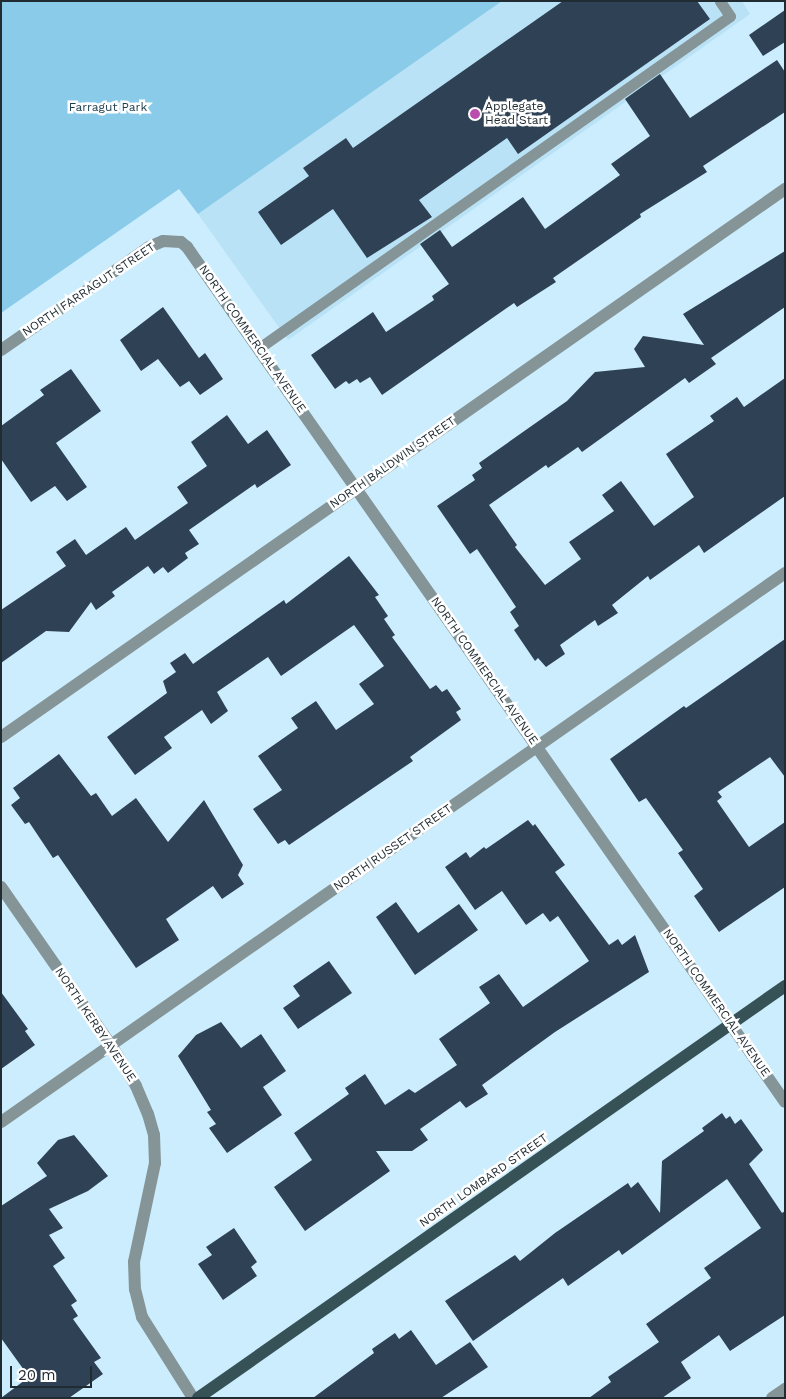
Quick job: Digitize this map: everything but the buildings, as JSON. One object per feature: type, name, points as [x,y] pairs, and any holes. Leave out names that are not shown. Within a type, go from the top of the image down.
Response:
[{"type":"main road","name":"NORTH LOMBARD STREET","points":[[198,1398],[785,986]]},
{"type":"street","name":"NORTH BALDWIN STREET","points":[[1,737],[785,189]]},
{"type":"street","name":"NORTH FARRAGUT STREET","points":[[1,350],[149,247],[163,241],[181,242]]},
{"type":"street","name":"NORTH COMMERCIAL AVENUE","points":[[181,242],[193,254],[785,1102]]},
{"type":"street","name":"NORTH RUSSET STREET","points":[[1,1122],[785,573]]},
{"type":"street","name":"NORTH KERBY AVENUE","points":[[1,887],[111,1045],[136,1086],[154,1135],[156,1164],[134,1262],[135,1289],[146,1325],[194,1398]]},
{"type":"street","points":[[772,1398],[785,1389]]},
{"type":"lane","points":[[259,348],[730,16],[720,1]]},
{"type":"shaded area","name":"Applegate Head Start","points":[[502,1],[742,1],[750,14],[288,340],[198,214]]},
{"type":"green space","name":"Farragut Park","points":[[1,1],[502,1],[198,214],[179,189],[1,313]]},
{"type":"place","name":"Applegate Head Start","points":[[475,114]]}]
